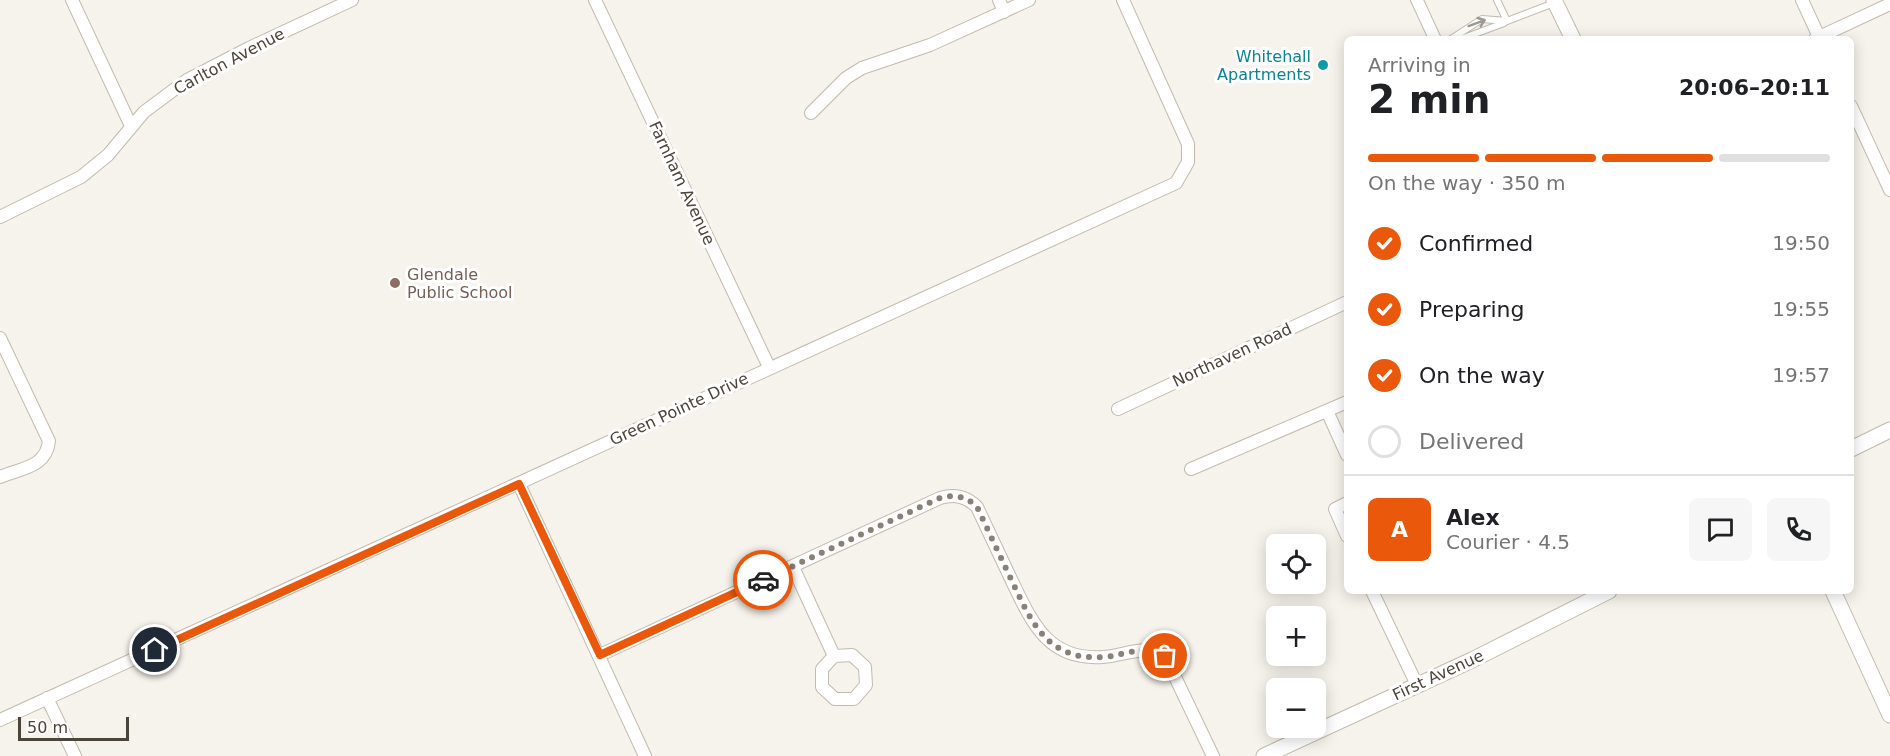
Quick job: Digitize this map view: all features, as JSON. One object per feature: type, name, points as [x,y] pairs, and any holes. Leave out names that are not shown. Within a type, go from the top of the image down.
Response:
[{"type":"street","points":[[72,0],[131,126]]},
{"type":"street","name":"Carlton Avenue","points":[[0,217],[81,177],[108,155],[131,126],[153,105],[200,73],[351,0]]},
{"type":"street","name":"Farnham Avenue","points":[[595,0],[770,367]]},
{"type":"street","points":[[810,113],[846,78],[862,68],[930,45],[1001,6],[1029,0]]},
{"type":"street","name":"Green Pointe Drive","points":[[0,720],[1170,186],[1180,179],[1188,162],[1188,144],[1123,0]]},
{"type":"street","points":[[1802,0],[1817,36]]},
{"type":"street","points":[[1555,1],[1572,36]]},
{"type":"street","points":[[1822,36],[1890,4]]},
{"type":"street","points":[[1854,112],[1890,190]]},
{"type":"street","name":"Northaven Road","points":[[1118,408],[1344,303]]},
{"type":"street","points":[[0,338],[49,441],[48,452],[34,466],[0,477]]},
{"type":"street","points":[[1191,469],[1344,403]]},
{"type":"street","points":[[1327,411],[1344,445]]},
{"type":"street","points":[[1854,448],[1890,430]]},
{"type":"street","points":[[519,484],[645,756]]},
{"type":"street","points":[[600,655],[940,498],[955,496],[967,498],[977,507],[1031,621],[1046,639],[1067,653],[1079,656],[1103,657],[1152,650],[1165,656],[1213,756]]},
{"type":"street","points":[[1344,504],[1335,509],[1344,529]]},
{"type":"street","points":[[793,567],[834,656]]},
{"type":"street","points":[[1373,594],[1417,685]]},
{"type":"street","name":"First Avenue","points":[[1264,756],[1417,685],[1603,594]]},
{"type":"street","points":[[1834,594],[1890,715]]},
{"type":"street","points":[[48,698],[75,756]]},
{"type":"lane","points":[[1414,0],[1431,36]]},
{"type":"lane","points":[[1420,0],[1437,36]]},
{"type":"lane","points":[[1497,0],[1510,20]]},
{"type":"lane","points":[[1469,36],[1555,1]]},
{"type":"lane","points":[[1455,36],[1482,19],[1510,20]]},
{"type":"way so far","points":[[763,580],[940,498],[955,496],[967,498],[977,507],[1031,621],[1056,647],[1079,656],[1103,657],[1152,650],[1165,656]]},
{"type":"place","name":"Whitehall Apartments","points":[[1323,65]]},
{"type":"place","name":"Glendale Public School","points":[[395,283]]},
{"type":"route","points":[[155,650],[519,484],[600,655],[763,580]]}]
